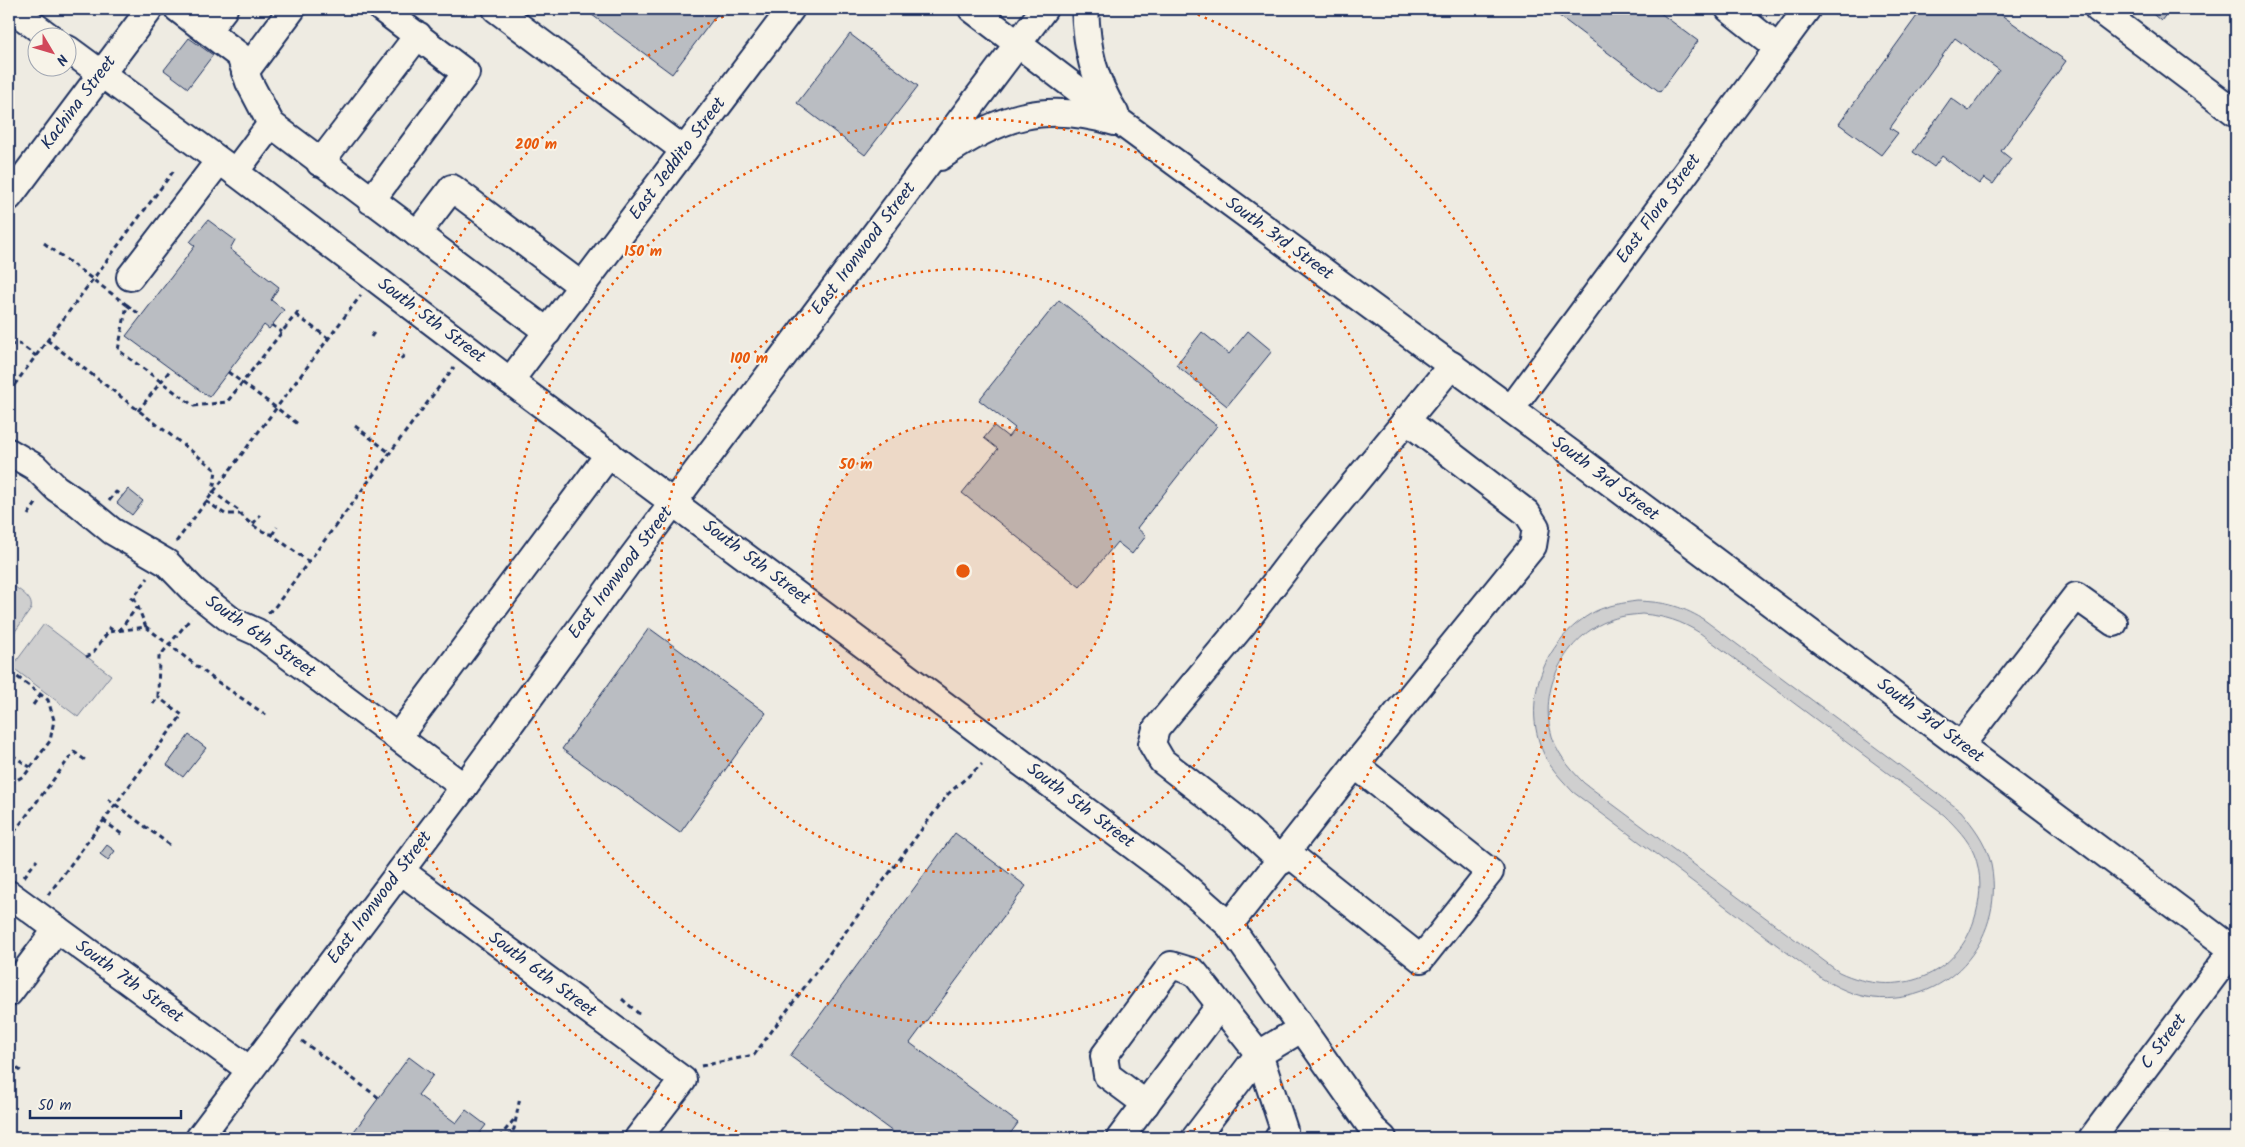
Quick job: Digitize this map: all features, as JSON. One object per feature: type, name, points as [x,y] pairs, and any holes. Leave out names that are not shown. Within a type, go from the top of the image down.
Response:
[{"type":"street","points":[[12,9],[38,28]]},
{"type":"street","name":"Kachina Street","points":[[9,196],[150,9]]},
{"type":"street","points":[[178,9],[240,56],[245,72],[271,124],[320,163],[548,332]]},
{"type":"street","points":[[207,31],[224,9]]},
{"type":"street","points":[[245,72],[292,9]]},
{"type":"street","points":[[371,201],[466,73],[382,9]]},
{"type":"street","points":[[496,9],[684,150]]},
{"type":"street","name":"East Jeddito Street","points":[[510,381],[791,9]]},
{"type":"street","name":"South 3rd Street","points":[[972,9],[1122,124],[1452,365],[2235,949]]},
{"type":"street","name":"East Ironwood Street","points":[[199,1138],[464,787],[674,502],[1044,9]]},
{"type":"street","points":[[1085,9],[1089,50],[1094,73],[1102,94],[1122,124]]},
{"type":"street","points":[[1729,9],[1778,48]]},
{"type":"street","name":"East Flora Street","points":[[1511,409],[1807,9]]},
{"type":"street","points":[[2098,9],[2236,113]]},
{"type":"street","points":[[320,163],[418,35]]},
{"type":"street","name":"South 5th Street","points":[[78,57],[1168,872],[1229,925],[1300,1029],[1372,1128],[1383,1138]]},
{"type":"street","points":[[926,167],[961,143],[990,127],[1014,117],[1034,112],[1076,113],[1122,124]]},
{"type":"street","points":[[130,277],[227,167],[271,124]]},
{"type":"street","points":[[417,234],[452,188],[582,286]]},
{"type":"street","points":[[1355,764],[1490,872],[1421,958],[1285,857],[1162,761],[1152,744],[1156,729],[1241,627],[1306,542],[1452,365]]},
{"type":"street","points":[[1229,925],[1285,857],[1355,764],[1533,546],[1536,527],[1527,513],[1406,420]]},
{"type":"street","name":"South 6th Street","points":[[9,452],[35,466],[56,488],[78,503],[112,532],[167,563],[205,600],[232,620],[252,630],[303,666],[464,787]]},
{"type":"street","points":[[398,737],[609,454]]},
{"type":"street","points":[[1962,744],[2076,596],[2114,623]]},
{"type":"street","name":"South 6th Street","points":[[401,871],[683,1080],[638,1138]]},
{"type":"street","name":"South 7th Street","points":[[14,888],[57,929],[250,1070]]},
{"type":"street","points":[[9,993],[57,929]]},
{"type":"street","name":"C Street","points":[[2092,1138],[2235,949]]},
{"type":"street","points":[[1146,1104],[1107,1075],[1104,1056],[1171,965],[1194,972],[1259,1054],[1284,1130],[1278,1138]]},
{"type":"street","points":[[1120,1138],[1220,1005]]},
{"type":"street","points":[[1195,1138],[1259,1054],[1300,1029]]},
{"type":"path","points":[[9,392],[175,169]]},
{"type":"path","points":[[44,243],[142,316]]},
{"type":"path","points":[[266,715],[146,627],[134,597],[361,295]]},
{"type":"path","points":[[127,305],[118,350],[194,406],[227,402],[300,309]]},
{"type":"path","points":[[296,315],[328,338]]},
{"type":"path","points":[[272,325],[282,332]]},
{"type":"path","points":[[371,337],[375,331]]},
{"type":"path","points":[[47,340],[216,470],[213,492]]},
{"type":"path","points":[[9,345],[20,344],[36,356]]},
{"type":"path","points":[[401,359],[406,352]]},
{"type":"path","points":[[252,630],[262,617],[274,608],[455,366]]},
{"type":"path","points":[[138,411],[171,369]]},
{"type":"path","points":[[228,372],[298,424]]},
{"type":"path","points":[[355,426],[390,453]]},
{"type":"path","points":[[213,492],[266,534],[272,535],[309,562]]},
{"type":"path","points":[[206,501],[225,514],[240,514]]},
{"type":"path","points":[[253,524],[260,515]]},
{"type":"path","points":[[272,535],[277,528]]},
{"type":"path","points":[[130,597],[137,604]]},
{"type":"path","points":[[152,704],[158,697],[159,657],[205,600]]},
{"type":"path","points":[[117,631],[137,604]]},
{"type":"path","points":[[108,627],[117,631]]},
{"type":"path","points":[[86,657],[92,654],[108,632],[146,627]]},
{"type":"path","points":[[9,674],[16,676],[48,700],[52,707],[54,720],[50,741],[17,782],[9,785]]},
{"type":"path","points":[[33,706],[41,694]]},
{"type":"path","points":[[44,900],[182,715],[158,697]]},
{"type":"path","points":[[9,839],[74,752],[85,760]]},
{"type":"path","points":[[12,755],[30,768]]},
{"type":"path","points":[[697,1058],[699,1066],[754,1055],[948,794],[982,764]]},
{"type":"path","points":[[108,799],[170,845]]},
{"type":"path","points":[[103,820],[124,836]]},
{"type":"path","points":[[14,888],[37,860]]},
{"type":"path","points":[[622,1000],[638,1013],[637,1021]]},
{"type":"path","points":[[302,1041],[379,1098]]},
{"type":"path","points":[[9,1062],[21,1071]]},
{"type":"path","points":[[507,1138],[514,1129],[520,1097]]},
{"type":"path","points":[[499,1138],[516,1116]]},
{"type":"shaded area","points":[[9,583],[27,597],[30,601],[31,609],[9,640]]},
{"type":"shaded area","points":[[1637,601],[1671,605],[1703,619],[1961,811],[1985,846],[1990,860],[1993,888],[1990,914],[1982,938],[1968,960],[1949,977],[1927,990],[1901,997],[1866,997],[1833,985],[1821,978],[1573,792],[1558,776],[1550,765],[1540,744],[1535,723],[1535,700],[1548,658],[1561,639],[1577,623],[1601,609],[1616,604]],"holes":[[[1642,614],[1679,622],[1700,633],[1944,815],[1961,833],[1977,861],[1980,884],[1979,899],[1968,936],[1955,954],[1940,968],[1922,977],[1903,982],[1882,983],[1861,980],[1839,972],[1584,783],[1573,771],[1555,744],[1550,728],[1548,710],[1550,692],[1555,675],[1563,659],[1587,632],[1603,623],[1620,617]]]},
{"type":"shaded area","points":[[44,624],[111,675],[78,717],[12,667]]},
{"type":"building","points":[[584,9],[721,9],[672,74]]},
{"type":"building","points":[[1550,9],[1655,9],[1698,41],[1660,92]]},
{"type":"building","points":[[1922,9],[1993,9],[2066,61],[2001,151],[2011,159],[1993,184],[1984,178],[1979,184],[1942,156],[1934,167],[1913,152],[1951,98],[1969,111],[1999,70],[1955,38],[1890,128],[1898,133],[1881,155],[1839,124]]},
{"type":"building","points":[[2147,9],[2163,9],[2168,12],[2161,21]]},
{"type":"building","points":[[850,34],[918,86],[865,155],[797,103]]},
{"type":"building","points":[[189,38],[213,55],[188,88],[164,70]]},
{"type":"building","points":[[208,220],[235,240],[230,249],[279,287],[271,300],[284,310],[269,329],[264,325],[209,397],[126,336],[195,246],[190,242]]},
{"type":"building","points":[[1059,300],[1217,426],[1137,528],[1146,536],[1132,554],[1117,542],[1080,587],[962,493],[998,449],[984,438],[994,426],[1008,437],[1015,428],[979,400]]},
{"type":"building","points":[[1248,331],[1272,351],[1227,406],[1176,365],[1202,332],[1229,354]]},
{"type":"building","points":[[128,489],[143,501],[132,515],[117,503]]},
{"type":"building","points":[[649,628],[766,713],[680,833],[562,749]]},
{"type":"building","points":[[189,735],[206,748],[183,777],[167,765]]},
{"type":"building","points":[[955,833],[1026,886],[910,1043],[1018,1123],[1007,1138],[901,1138],[790,1056]]},
{"type":"building","points":[[107,845],[115,851],[108,860],[100,854]]},
{"type":"building","points":[[409,1057],[433,1075],[418,1095],[456,1123],[466,1110],[486,1125],[476,1138],[349,1138]]}]
